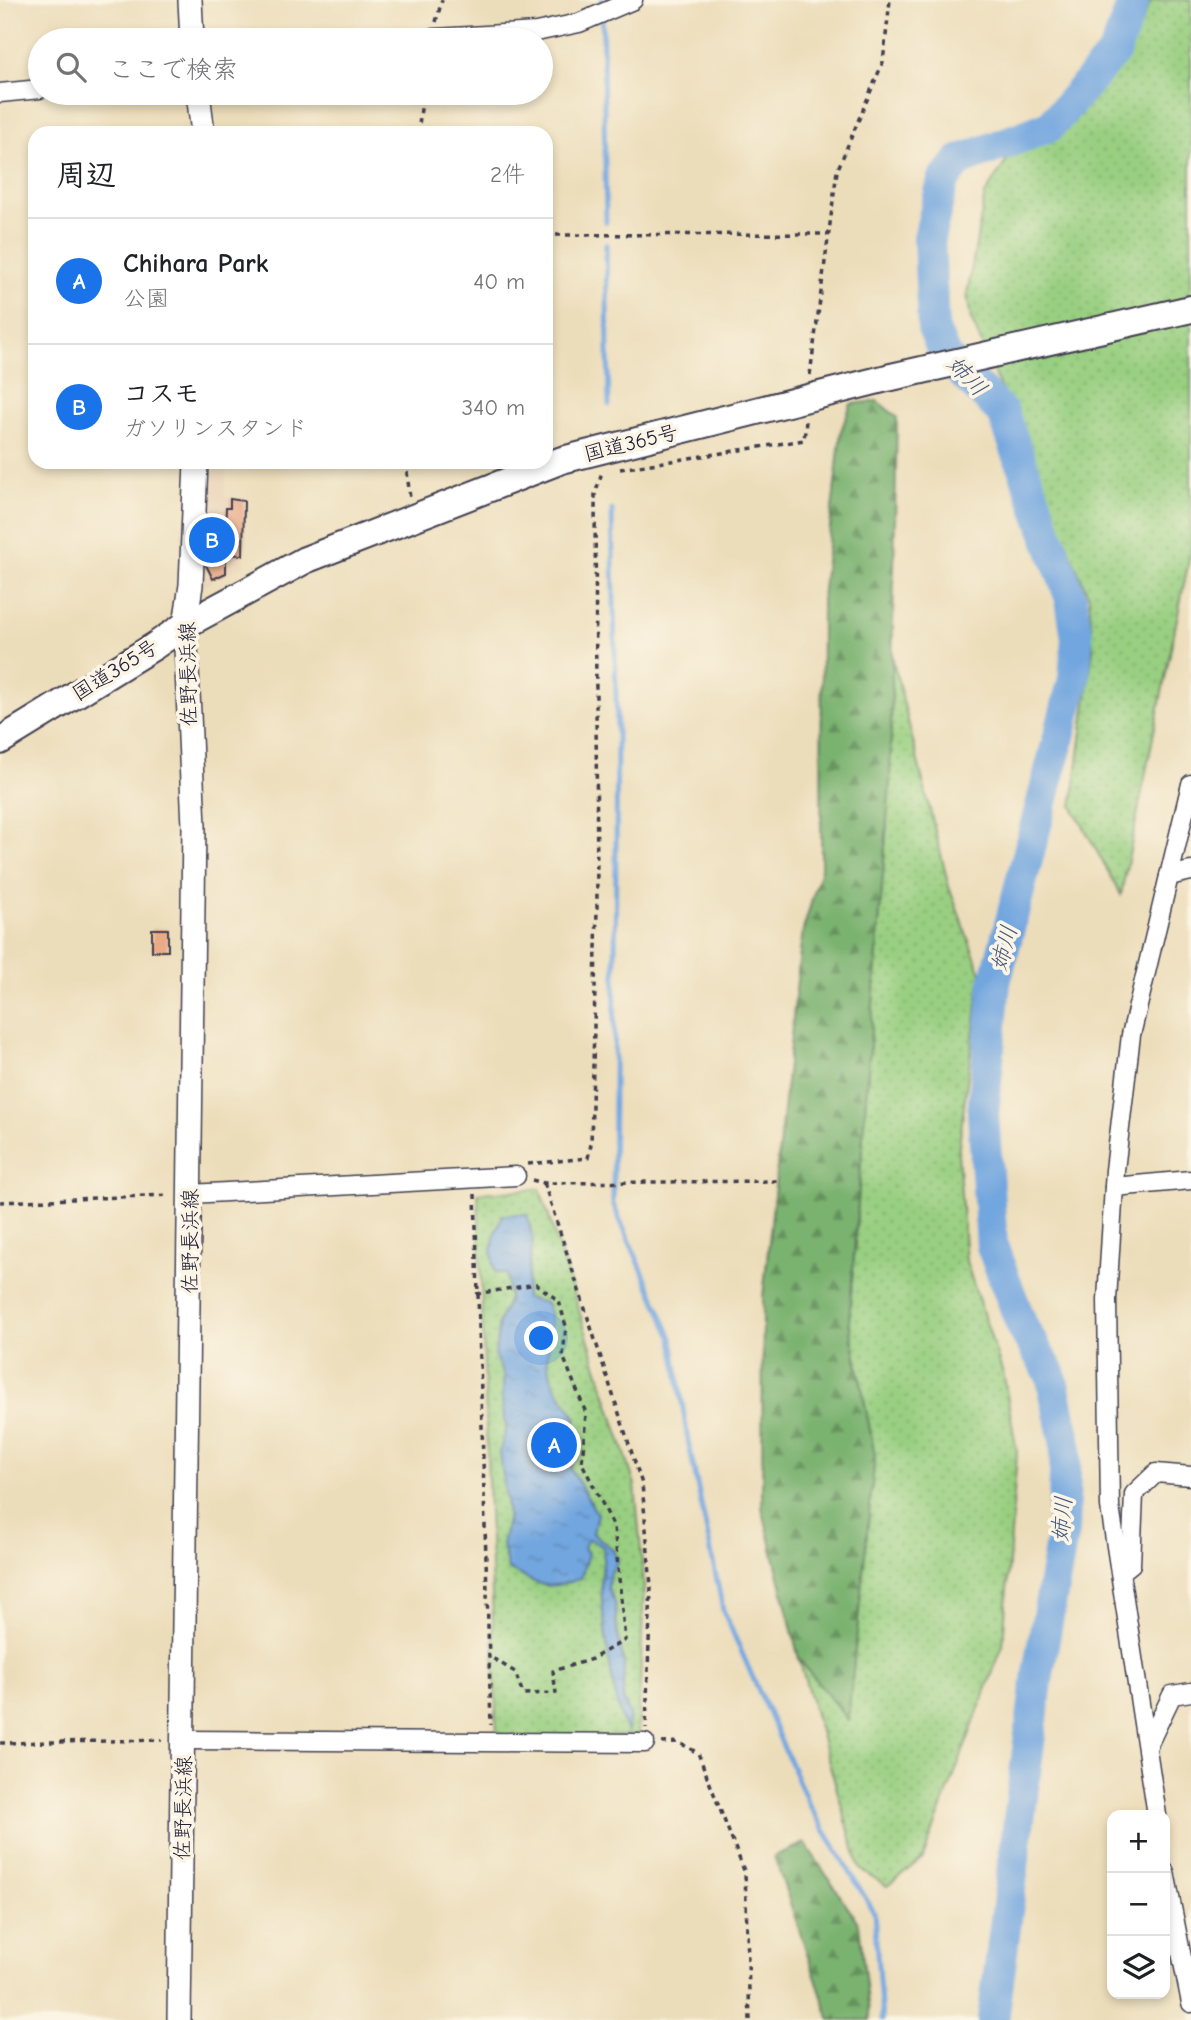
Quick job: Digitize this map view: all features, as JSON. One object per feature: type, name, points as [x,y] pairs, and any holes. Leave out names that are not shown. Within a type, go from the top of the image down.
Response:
[{"type":"highway","name":"国道365号","points":[[553,464],[887,378],[1191,309]]},
{"type":"highway","name":"国道365号","points":[[0,741],[153,648],[185,625],[305,561],[539,469]]},
{"type":"main road","points":[[190,0],[191,28]]},
{"type":"main road","points":[[200,105],[202,126]]},
{"type":"main road","name":"佐野長浜線","points":[[180,2020],[194,826],[185,625],[191,585],[196,469]]},
{"type":"street","points":[[553,28],[579,23],[633,0]]},
{"type":"street","points":[[0,93],[28,90]]},
{"type":"street","points":[[1156,1810],[1110,1507],[1107,1300],[1114,1187],[1131,1035],[1191,784]]},
{"type":"street","points":[[1169,876],[1191,871]]},
{"type":"street","points":[[190,1194],[516,1176]]},
{"type":"street","points":[[1114,1187],[1191,1180]]},
{"type":"street","points":[[1121,1572],[1131,1564],[1134,1494],[1156,1473],[1191,1476]]},
{"type":"street","points":[[1148,1745],[1171,1695],[1191,1692]]},
{"type":"street","points":[[184,1740],[645,1743]]},
{"type":"street","points":[[1165,1873],[1191,2003]]},
{"type":"path","points":[[809,382],[838,171],[883,62],[890,0]]},
{"type":"path","points":[[419,126],[422,105]]},
{"type":"path","points":[[553,235],[829,234]]},
{"type":"path","points":[[778,1181],[544,1183],[516,1176],[513,1165],[588,1158],[591,1144],[597,909],[595,494],[600,473],[804,440],[806,417]]},
{"type":"path","points":[[407,469],[413,519]]},
{"type":"path","points":[[475,1179],[476,1294],[492,1744]]},
{"type":"path","points":[[544,1183],[642,1484],[651,1586],[645,1743],[678,1742],[698,1753],[746,1873],[750,2020]]},
{"type":"path","points":[[0,1202],[190,1194]]},
{"type":"path","points":[[476,1294],[536,1284],[559,1301],[566,1326],[563,1356],[586,1413],[582,1463],[614,1527],[625,1640],[592,1659],[553,1671],[556,1693],[523,1694],[515,1672],[489,1656]]},
{"type":"path","points":[[0,1743],[184,1740]]},
{"type":"shaded area","points":[[205,469],[226,469],[224,497],[246,499],[244,564],[199,588]]},
{"type":"green space","points":[[1151,0],[1191,0],[1191,550],[1121,895],[1072,806],[1093,650],[1089,597],[971,319],[967,294],[985,194],[1014,149],[1065,127],[1133,42]]},
{"type":"green space","points":[[877,401],[897,417],[890,781],[849,1321],[875,1456],[848,1720],[799,1659],[762,1507],[763,1297],[802,934],[821,869],[822,598],[841,431],[851,404]]},
{"type":"green space","points":[[892,656],[949,887],[981,973],[958,1153],[966,1261],[1004,1377],[1017,1452],[1003,1645],[923,1858],[887,1886],[860,1869],[799,1659],[847,1719],[875,1456],[849,1321],[890,781]]},
{"type":"green space","points":[[540,1189],[635,1485],[644,1584],[638,1735],[497,1739],[478,1193]]},
{"type":"green space","points":[[805,1843],[859,1924],[870,2020],[830,2020],[774,1856]]},
{"type":"water","points":[[527,1214],[533,1240],[525,1298],[546,1303],[551,1317],[547,1361],[554,1385],[576,1417],[571,1469],[597,1514],[593,1533],[612,1549],[618,1560],[609,1577],[608,1588],[615,1603],[624,1663],[623,1699],[630,1715],[628,1731],[613,1684],[606,1638],[601,1584],[603,1547],[589,1539],[583,1547],[588,1553],[581,1578],[551,1586],[536,1583],[508,1569],[502,1545],[508,1516],[500,1452],[506,1427],[502,1402],[504,1376],[495,1356],[499,1321],[509,1299],[507,1274],[495,1272],[492,1250],[494,1236],[503,1215]]},
{"type":"building","points":[[230,499],[244,501],[243,555],[226,554],[226,573],[213,579],[206,565],[207,530],[225,531],[226,508],[230,508]]},
{"type":"building","points":[[152,929],[168,929],[168,951],[152,951]]},
{"type":"waterway","points":[[602,0],[606,222]]},
{"type":"waterway","name":"姉川","points":[[993,2020],[1038,1673],[1063,1531],[1066,1445],[1051,1375],[1023,1328],[992,1246],[983,1114],[995,982],[1074,679],[1077,638],[1071,599],[1003,413],[945,356],[933,328],[929,238],[943,181],[959,161],[1050,126],[1115,51],[1134,0]]},
{"type":"waterway","points":[[606,244],[609,405]]},
{"type":"waterway","points":[[612,510],[617,736],[613,1204],[672,1338],[688,1440],[723,1610],[809,1805],[874,1912],[882,2020]]},
{"type":"place","name":"コスモ","points":[[212,540]]},
{"type":"place","name":"Chihara Park","points":[[554,1445]]}]
